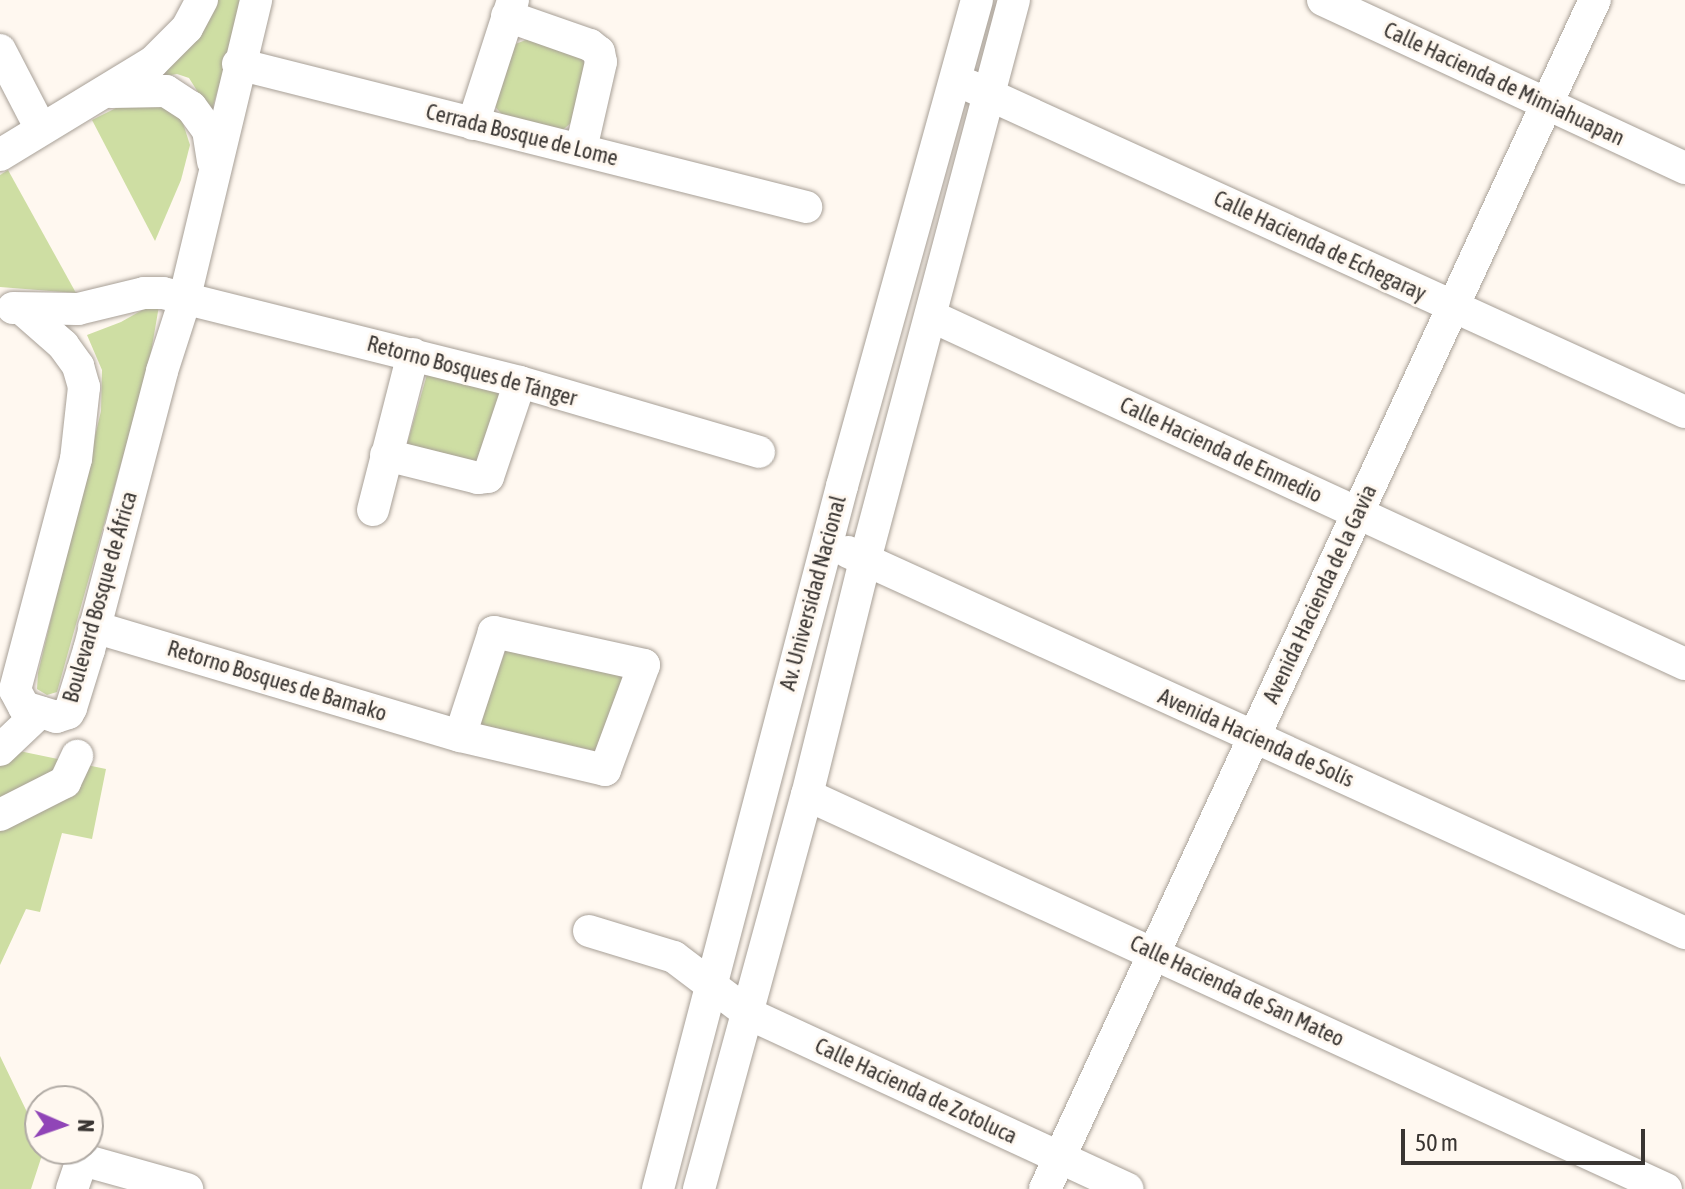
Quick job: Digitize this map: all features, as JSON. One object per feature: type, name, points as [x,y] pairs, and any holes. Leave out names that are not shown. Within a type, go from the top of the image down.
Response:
[{"type":"street","points":[[0,155],[153,62],[187,28],[202,0]]},
{"type":"street","name":"Boulevard Bosque de África","points":[[11,307],[63,345],[78,366],[84,387],[76,459],[16,681],[18,699],[24,707],[56,717],[68,713],[71,708],[94,627],[184,297],[238,64],[256,0]]},
{"type":"street","name":"Av. Universidad Nacional","points":[[658,1189],[827,542],[977,0]]},
{"type":"street","name":"Av. Universidad Nacional","points":[[699,1189],[749,1014],[865,560],[1014,0]]},
{"type":"street","name":"Calle Hacienda de Mimiahuapan","points":[[1323,0],[1685,168]]},
{"type":"street","name":"Avenida Hacienda de la Gavia","points":[[1045,1189],[1595,0]]},
{"type":"street","points":[[473,124],[510,8],[599,52],[601,62],[581,149]]},
{"type":"street","points":[[0,50],[41,129]]},
{"type":"street","name":"Cerrada Bosque de Lome","points":[[238,64],[806,207]]},
{"type":"street","name":"Calle Hacienda de Echegaray","points":[[956,81],[989,93],[1685,412]]},
{"type":"street","points":[[106,92],[140,89],[166,91],[191,107],[208,130],[214,165]]},
{"type":"street","name":"Boulevard Bosque de África","points":[[11,307],[78,309],[144,293],[184,297]]},
{"type":"street","name":"Retorno Bosques de Tánger","points":[[184,297],[520,382],[759,452]]},
{"type":"street","name":"Calle Hacienda de Enmedio","points":[[931,316],[1685,664]]},
{"type":"street","points":[[373,510],[413,354]]},
{"type":"street","points":[[386,455],[478,478],[488,477],[520,382]]},
{"type":"street","name":"Avenida Hacienda de Solís","points":[[827,542],[1685,933]]},
{"type":"street","name":"Retorno Bosques de Bamako","points":[[94,627],[460,736],[605,770],[644,665],[494,632],[460,736]]},
{"type":"street","points":[[0,750],[40,712]]},
{"type":"street","points":[[0,815],[65,782],[77,756]]},
{"type":"street","name":"Calle Hacienda de San Mateo","points":[[807,795],[1666,1189]]},
{"type":"street","name":"Calle Hacienda de Zotoluca","points":[[589,931],[674,957],[749,1014],[1128,1189]]},
{"type":"street","points":[[72,1189],[80,1166],[90,1162],[187,1189]]},
{"type":"green space","points":[[213,0],[244,0],[211,113],[189,78],[177,74],[159,77]]},
{"type":"green space","points":[[539,35],[582,51],[586,62],[584,112],[552,139],[511,125],[491,102],[510,46]]},
{"type":"green space","points":[[134,99],[157,101],[181,117],[190,145],[181,180],[155,241],[92,120]]},
{"type":"green space","points":[[8,170],[76,293],[0,287],[0,175]]},
{"type":"green space","points":[[160,300],[149,364],[57,692],[47,695],[37,689],[38,673],[101,411],[102,370],[87,335],[121,322]]},
{"type":"green space","points":[[428,371],[510,394],[487,474],[405,451]]},
{"type":"green space","points":[[506,649],[625,676],[599,752],[478,724]]},
{"type":"green space","points":[[0,747],[106,769],[92,839],[62,833],[40,912],[26,909],[0,965]]},
{"type":"green space","points":[[0,1056],[24,1106],[24,1165],[39,1165],[31,1189],[0,1189]]}]
